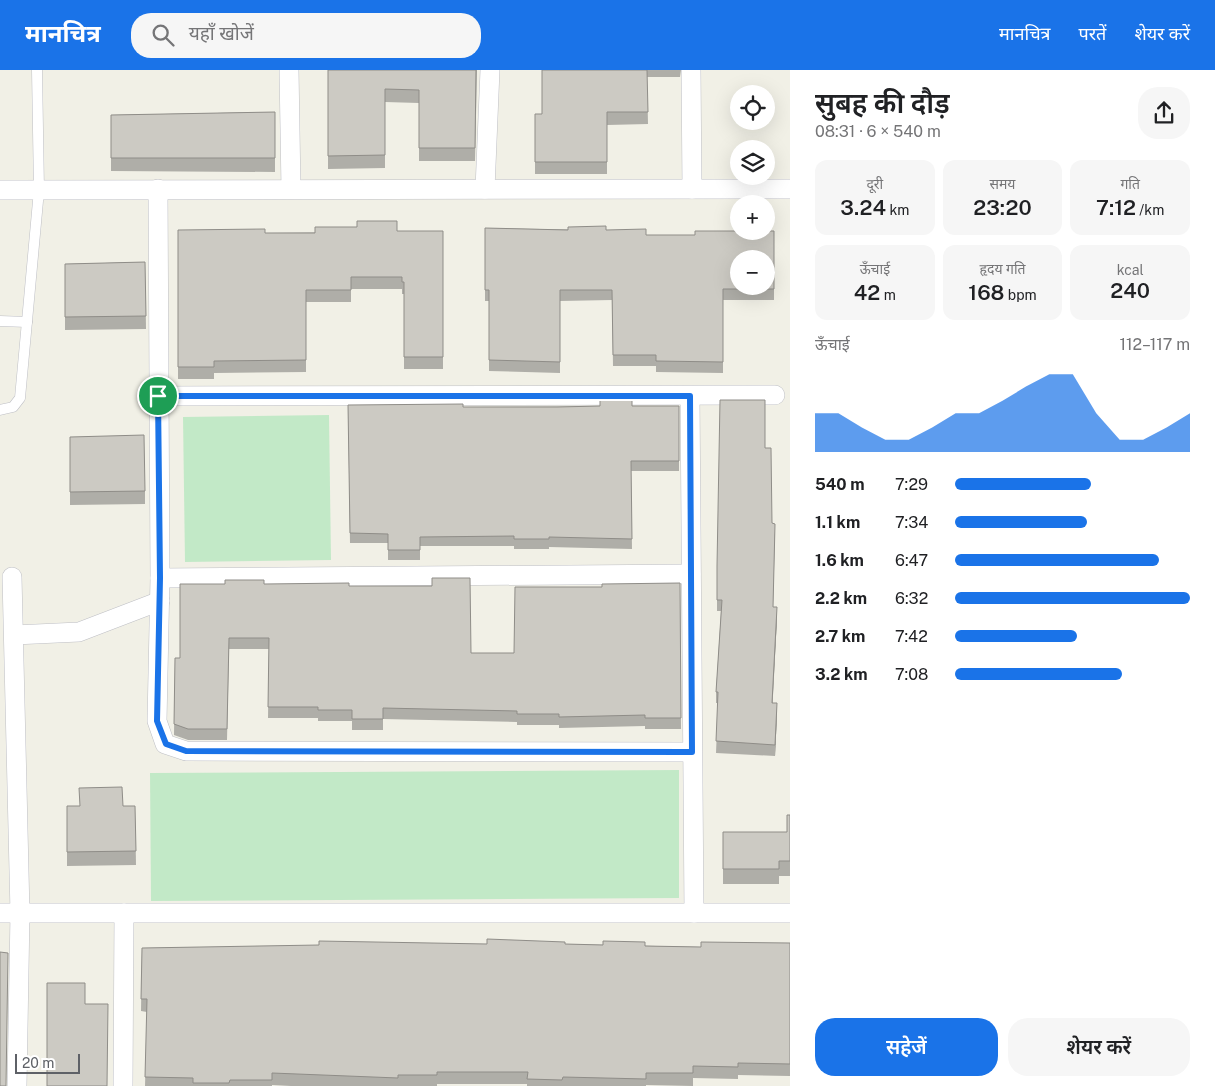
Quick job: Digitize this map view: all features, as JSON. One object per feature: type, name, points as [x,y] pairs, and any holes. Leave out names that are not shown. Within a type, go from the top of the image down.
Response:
[{"type":"street","points":[[289,70],[291,189]]},
{"type":"street","points":[[485,189],[490,70]]},
{"type":"street","points":[[691,70],[692,189]]},
{"type":"street","points":[[158,189],[160,601],[157,721],[166,744],[186,751],[692,752]]},
{"type":"street","points":[[0,190],[790,189]]},
{"type":"street","points":[[158,396],[774,395]]},
{"type":"street","points":[[690,396],[694,913]]},
{"type":"street","points":[[160,578],[691,574]]},
{"type":"street","points":[[12,577],[20,913],[17,1086]]},
{"type":"street","points":[[14,636],[79,632],[160,601]]},
{"type":"street","points":[[0,913],[790,913]]},
{"type":"street","points":[[123,1086],[124,913]]},
{"type":"lane","points":[[0,410],[13,407],[20,398],[39,190],[37,70]]},
{"type":"lane","points":[[0,321],[27,322]]},
{"type":"green space","points":[[329,415],[331,560],[185,562],[183,417]]},
{"type":"green space","points":[[679,770],[679,898],[151,901],[150,773]]},
{"type":"building","points":[[328,70],[476,70],[475,148],[419,148],[419,90],[385,89],[385,155],[328,156]]},
{"type":"building","points":[[542,70],[647,70],[648,112],[607,112],[607,162],[535,162],[535,114],[542,114]]},
{"type":"building","points":[[275,112],[275,158],[111,158],[111,115]]},
{"type":"building","points":[[357,221],[397,221],[397,231],[443,231],[443,357],[404,357],[404,282],[402,282],[402,277],[351,277],[351,290],[306,290],[306,360],[214,361],[214,367],[178,367],[178,230],[265,229],[265,233],[315,233],[315,227],[357,227]]},
{"type":"building","points":[[606,226],[606,230],[646,229],[646,235],[695,235],[695,231],[730,231],[730,240],[774,240],[774,250],[730,250],[730,289],[723,289],[723,362],[656,361],[656,355],[613,355],[612,290],[560,290],[560,362],[489,360],[489,290],[485,290],[485,228],[568,230],[568,227]]},
{"type":"building","points":[[145,262],[146,316],[65,317],[65,264]]},
{"type":"building","points":[[600,400],[632,400],[632,406],[679,406],[679,461],[631,461],[632,539],[549,537],[549,539],[514,539],[514,536],[420,537],[420,550],[388,550],[388,534],[350,533],[348,405],[463,404],[463,407],[557,407],[600,406]]},
{"type":"building","points":[[720,400],[765,400],[765,448],[771,448],[772,523],[775,524],[773,607],[777,607],[772,703],[777,703],[775,745],[716,741],[718,692],[716,692],[722,600],[717,600]]},
{"type":"building","points":[[144,435],[145,491],[70,492],[70,437]]},
{"type":"building","points":[[432,578],[470,578],[471,653],[514,653],[515,587],[602,587],[602,584],[680,583],[681,718],[645,718],[645,715],[559,717],[559,714],[517,714],[517,711],[383,708],[383,719],[352,719],[352,710],[318,710],[318,707],[268,707],[269,638],[229,638],[227,729],[188,729],[174,724],[175,658],[180,658],[180,584],[225,584],[225,580],[264,580],[264,584],[349,583],[349,586],[432,586]]},
{"type":"building","points":[[122,787],[123,806],[135,806],[136,851],[67,852],[67,806],[80,806],[79,788]]},
{"type":"building","points":[[787,815],[790,815],[790,861],[779,861],[779,869],[723,869],[723,832],[787,832]]},
{"type":"building","points":[[487,939],[603,945],[603,941],[645,942],[645,946],[701,947],[701,942],[790,943],[790,1064],[738,1063],[738,1067],[693,1066],[693,1073],[646,1073],[646,1079],[563,1077],[562,1080],[527,1079],[528,1072],[437,1072],[437,1075],[398,1075],[398,1078],[272,1073],[272,1080],[230,1080],[229,1083],[193,1083],[193,1078],[145,1077],[147,999],[141,999],[142,948],[319,945],[319,941],[487,944]]},
{"type":"building","points":[[0,952],[8,953],[6,1086],[0,1086]]},
{"type":"building","points":[[47,983],[85,983],[85,1004],[108,1004],[107,1086],[47,1086]]},
{"type":"route","points":[[158,396],[690,396],[692,752],[186,751],[166,744],[160,733],[157,721],[160,578],[158,396]]}]
